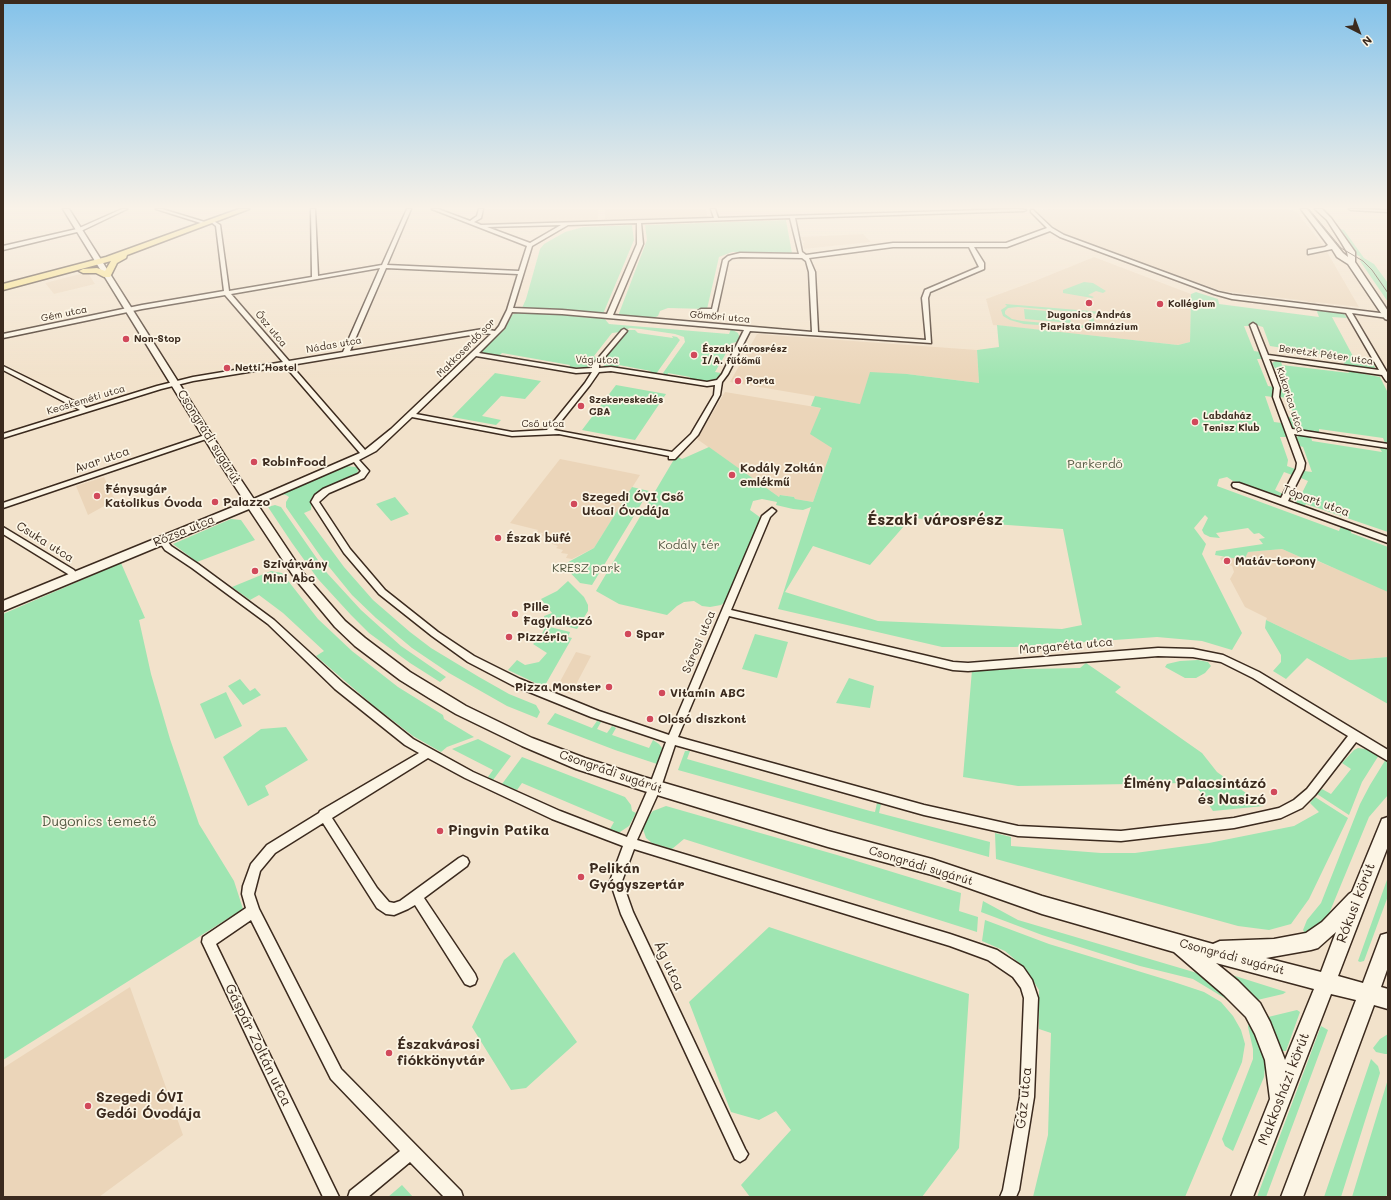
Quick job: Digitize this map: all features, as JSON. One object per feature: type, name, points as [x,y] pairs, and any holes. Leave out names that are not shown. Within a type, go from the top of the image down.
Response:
[{"type":"main road","points":[[3,287],[88,265]]},
{"type":"main road","name":"Csongrádi sugárút","points":[[101,265],[208,437],[300,577],[340,624],[360,642],[405,676],[461,710],[526,742],[582,764],[655,787],[828,839],[932,867],[1042,905],[1178,944],[1379,996]]},
{"type":"main road","points":[[39,278],[90,270],[97,270],[107,275],[112,265]]},
{"type":"main road","points":[[1353,265],[1388,316]]},
{"type":"main road","name":"Rózsa utca","points":[[3,606],[252,503]]},
{"type":"main road","name":"Rókusi körút","points":[[1326,982],[1388,824]]},
{"type":"main road","points":[[1206,951],[1274,948],[1304,944],[1311,941],[1328,928],[1360,894]]},
{"type":"main road","points":[[1292,1197],[1379,996],[1388,942]]},
{"type":"main road","points":[[1178,944],[1231,988],[1247,1003],[1258,1019],[1274,1060],[1279,1088],[1279,1102]]},
{"type":"main road","name":"Makkosházi körút","points":[[1242,1197],[1326,982]]},
{"type":"street","points":[[223,265],[227,293]]},
{"type":"street","points":[[315,265],[315,278]]},
{"type":"street","name":"Makkoserdő sor","points":[[364,454],[379,444],[412,414],[497,333],[502,327],[510,310],[524,265]]},
{"type":"street","points":[[609,317],[631,265]]},
{"type":"street","points":[[701,311],[714,311],[725,265]]},
{"type":"street","points":[[810,265],[815,334]]},
{"type":"street","name":"Gömöri utca","points":[[510,310],[929,342],[925,298],[927,291],[982,268],[981,265]]},
{"type":"street","points":[[1141,265],[1223,295],[1388,316]]},
{"type":"street","points":[[346,353],[384,266]]},
{"type":"street","name":"Gém utca","points":[[3,336],[128,310],[384,266],[521,273]]},
{"type":"street","name":"Ősz utca","points":[[227,293],[364,454]]},
{"type":"street","points":[[1348,311],[1388,380]]},
{"type":"street","name":"Kukorica utca","points":[[1253,324],[1277,388],[1276,397],[1301,463],[1300,469],[1283,502]]},
{"type":"street","points":[[719,382],[725,374],[748,329]]},
{"type":"street","name":"Nádas utca","points":[[174,383],[483,331],[497,333]]},
{"type":"street","points":[[548,432],[588,384],[596,371],[595,366],[597,363],[624,331]]},
{"type":"street","name":"Vág utca","points":[[476,354],[576,371],[611,369],[707,384],[719,382]]},
{"type":"street","name":"Beretzk Péter utca","points":[[1265,357],[1384,373]]},
{"type":"street","points":[[3,368],[82,407],[84,411]]},
{"type":"street","name":"Cső utca","points":[[412,414],[512,434],[559,432],[673,456],[694,435],[717,396],[719,382]]},
{"type":"street","name":"Kecskeméti utca","points":[[3,436],[174,383]]},
{"type":"street","points":[[1289,431],[1388,446]]},
{"type":"street","name":"Avar utca","points":[[3,506],[208,437]]},
{"type":"street","name":"Rózsa utca","points":[[252,503],[364,454]]},
{"type":"street","points":[[355,459],[365,471],[362,476],[326,491],[318,496],[315,502],[321,513],[348,551],[382,592],[435,634],[471,658],[538,692],[672,740],[924,810],[1018,831],[1121,836],[1234,823],[1281,813],[1298,804],[1311,792],[1354,736]]},
{"type":"street","name":"Tópart utca","points":[[1236,485],[1388,540]]},
{"type":"street","name":"Sárosi utca","points":[[655,787],[672,740],[766,516],[772,511]]},
{"type":"street","name":"Csuka utca","points":[[3,530],[71,572],[74,576]]},
{"type":"street","points":[[162,540],[168,548],[268,619],[339,686],[372,714],[409,742],[493,787],[556,815],[630,843]]},
{"type":"street","name":"Margaréta utca","points":[[726,612],[953,666],[968,667],[1158,652],[1193,653],[1224,659],[1238,665],[1388,756]]},
{"type":"street","points":[[427,753],[278,844],[260,861],[251,877],[248,894],[253,911],[336,1074],[455,1197]]},
{"type":"street","name":"Ág utca","points":[[655,787],[630,843],[616,881],[627,914],[740,1154]]},
{"type":"street","points":[[324,816],[381,904],[386,908],[394,909],[404,905],[463,862]]},
{"type":"street","name":"Gáz utca","points":[[630,843],[950,940],[992,955],[1018,972],[1027,985],[1031,998],[1027,1097],[1011,1190],[1008,1197]]},
{"type":"street","points":[[416,896],[470,979]]},
{"type":"street","name":"Gáspár Zoltán utca","points":[[253,911],[208,942],[331,1197]]},
{"type":"street","points":[[356,1197],[411,1151]]},
{"type":"shaded area","name":"Dugonics András Piarista Gimnázium","points":[[1074,265],[1115,265],[1191,294],[1190,342],[1178,345],[993,325],[986,299]]},
{"type":"shaded area","points":[[1146,265],[1335,265],[1359,307],[1222,291]]},
{"type":"shaded area","points":[[88,273],[95,284],[54,294],[45,283]]},
{"type":"shaded area","points":[[757,334],[977,350],[979,383],[907,374],[860,404],[730,382]]},
{"type":"shaded area","points":[[725,392],[821,408],[832,448],[813,502],[781,495],[779,497],[697,439]]},
{"type":"shaded area","name":"Szegedi ÓVI Cső Utcai Óvodája","points":[[560,459],[640,475],[594,548],[572,559],[566,558],[568,554],[561,553],[563,550],[556,548],[558,546],[552,544],[553,542],[546,540],[548,537],[542,536],[543,533],[537,532],[538,530],[510,523]]},
{"type":"shaded area","name":"Fénysugár Katolikus Óvoda","points":[[104,477],[115,500],[88,515],[76,486]]},
{"type":"shaded area","points":[[1282,549],[1314,563],[1315,560],[1388,592],[1388,657],[1350,660],[1266,620],[1267,618],[1245,607],[1230,579],[1234,572],[1232,566],[1223,563],[1220,558],[1224,556],[1243,560],[1248,552]]},
{"type":"shaded area","points":[[576,652],[591,656],[571,694],[556,689]]},
{"type":"shaded area","name":"Szegedi ÓVI Gedói Óvodája","points":[[130,987],[183,1135],[99,1197],[3,1197],[3,1068]]},
{"type":"green space","points":[[536,265],[624,265],[603,314],[522,308]]},
{"type":"green space","points":[[637,265],[717,265],[707,309],[668,308],[660,311],[658,316],[651,319],[618,316]]},
{"type":"green space","points":[[1363,265],[1375,265],[1388,283],[1388,302]]},
{"type":"green space","points":[[1084,282],[1093,283],[1106,291],[1103,293],[1096,291],[1088,295],[1094,297],[1092,298],[1063,293],[1063,290]]},
{"type":"green space","points":[[1196,292],[1218,299],[1219,304],[1319,317],[1316,309],[1339,312],[1344,314],[1347,318],[1332,317],[1355,360],[1373,362],[1375,368],[1345,365],[1341,357],[1270,346],[1263,327],[1249,323],[1250,326],[1244,326],[1254,351],[1260,352],[1262,359],[1257,359],[1268,386],[1274,387],[1273,397],[1265,396],[1274,422],[1282,423],[1287,437],[1280,437],[1288,460],[1287,466],[1295,469],[1292,475],[1284,472],[1275,490],[1283,494],[1281,496],[1233,481],[1227,477],[1219,479],[1217,486],[1339,531],[1341,526],[1351,530],[1351,533],[1388,547],[1388,592],[1316,560],[1314,563],[1282,549],[1248,552],[1244,560],[1215,555],[1216,551],[1263,544],[1259,539],[1265,538],[1259,533],[1254,534],[1248,528],[1216,533],[1220,538],[1210,537],[1204,534],[1202,530],[1208,518],[1205,515],[1194,528],[1206,544],[1202,554],[1242,633],[1232,650],[1202,641],[1157,637],[1015,647],[942,647],[778,609],[811,507],[803,510],[793,509],[776,505],[777,502],[762,499],[753,501],[750,510],[761,518],[726,601],[721,605],[710,607],[702,606],[694,601],[684,602],[667,615],[619,604],[596,591],[676,456],[682,459],[709,447],[779,497],[780,495],[794,497],[795,499],[813,502],[832,448],[810,434],[821,408],[811,406],[815,396],[860,404],[870,372],[907,374],[979,383],[977,350],[999,347],[997,325],[1178,345],[1190,342],[1191,294]],"holes":[[[911,518],[1063,529],[1082,625],[1062,629],[878,621],[785,592],[813,546],[870,565]]]},
{"type":"green space","points":[[1005,304],[1127,314],[1127,316],[1086,313],[1093,317],[1095,323],[1092,326],[1083,328],[1024,324],[1010,320],[1003,316],[1001,310],[1007,306]],"holes":[[[1018,307],[1076,312],[1087,317],[1090,322],[1086,325],[1078,326],[1022,321],[1012,319],[1005,314],[1005,311],[1008,308]]]},
{"type":"green space","points":[[1024,309],[1069,313],[1071,323],[1025,319]]},
{"type":"green space","points":[[521,311],[604,318],[609,324],[729,334],[731,329],[738,333],[741,341],[732,343],[715,372],[721,373],[719,378],[706,382],[668,373],[667,376],[663,373],[685,342],[684,337],[675,334],[641,329],[630,328],[612,333],[594,356],[598,359],[589,367],[569,368],[570,365],[502,353],[499,356],[483,353],[482,351],[505,329],[512,315]]},
{"type":"green space","points":[[628,330],[635,330],[638,333],[673,338],[672,336],[677,337],[680,340],[656,374],[649,373],[651,371],[619,365],[617,368],[603,367],[606,363],[603,360]]},
{"type":"green space","points":[[1276,361],[1281,362],[1282,365],[1349,373],[1348,371],[1380,377],[1388,393],[1388,443],[1385,443],[1383,438],[1319,429],[1319,433],[1295,429],[1291,426],[1288,417],[1295,418],[1287,398],[1280,397],[1281,389],[1288,389],[1280,371],[1276,370],[1272,363]]},
{"type":"green space","points":[[495,373],[541,381],[525,399],[501,396],[482,416],[501,420],[496,425],[452,417]]},
{"type":"green space","points":[[616,385],[666,394],[635,440],[582,430]]},
{"type":"green space","points":[[1301,435],[1311,437],[1312,441],[1382,452],[1379,447],[1388,449],[1388,532],[1306,504],[1304,506],[1295,502],[1291,498],[1295,491],[1302,493],[1308,481],[1301,478],[1304,471],[1312,472],[1303,447],[1300,446],[1296,437]]},
{"type":"green space","points":[[345,466],[356,467],[358,470],[357,474],[354,477],[319,492],[312,497],[311,510],[304,513],[344,567],[373,600],[410,632],[431,648],[479,677],[509,694],[536,705],[540,712],[537,718],[507,706],[449,673],[412,648],[376,618],[352,595],[321,557],[286,507],[286,502],[289,497],[280,494]]},
{"type":"green space","name":"KRESZ park","points":[[632,487],[649,491],[592,585],[580,583],[563,565],[594,548]]},
{"type":"green space","points":[[395,497],[409,514],[391,521],[376,504]]},
{"type":"green space","points":[[275,505],[281,507],[327,573],[361,610],[401,646],[446,677],[440,682],[410,663],[369,633],[351,615],[318,579],[292,543],[268,507]]},
{"type":"green space","points":[[231,519],[241,520],[255,540],[197,562],[173,544]]},
{"type":"green space","name":"Dugonics temető","points":[[121,563],[145,618],[139,620],[151,674],[170,739],[199,824],[234,881],[243,909],[3,1060],[3,614]]},
{"type":"green space","points":[[271,571],[282,573],[318,619],[352,651],[398,687],[443,715],[444,719],[474,737],[447,747],[441,752],[413,736],[374,706],[316,656],[324,651],[283,613],[259,595],[250,600],[232,587]]},
{"type":"green space","points":[[568,581],[584,597],[588,605],[588,611],[577,629],[545,621],[544,616],[552,613],[541,599],[557,591]]},
{"type":"green space","points":[[1266,620],[1350,660],[1388,657],[1388,704],[1307,658],[1286,679],[1273,671],[1281,662],[1281,655],[1265,628]]},
{"type":"green space","points":[[546,626],[570,632],[568,637],[572,638],[544,687],[508,670],[517,660],[525,665],[539,662],[547,653],[533,644],[539,639]]},
{"type":"green space","points":[[755,634],[788,642],[777,678],[742,669]]},
{"type":"green space","points":[[1198,660],[1208,662],[1211,666],[1205,673],[1196,678],[1185,678],[1165,667],[1167,664],[1180,661]]},
{"type":"green space","points":[[1086,663],[1121,687],[1115,692],[1202,753],[1217,772],[1264,806],[1213,811],[1199,790],[1184,783],[1018,786],[963,777],[972,670],[1080,668]]},
{"type":"green space","points":[[849,678],[874,686],[870,708],[836,703]]},
{"type":"green space","points":[[240,679],[250,691],[255,688],[261,695],[243,705],[228,686]]},
{"type":"green space","points":[[226,692],[242,726],[215,739],[200,704]]},
{"type":"green space","points":[[555,713],[592,728],[597,721],[601,722],[597,729],[607,733],[612,726],[616,728],[612,735],[649,748],[653,740],[662,748],[661,756],[657,764],[547,724]]},
{"type":"green space","points":[[286,727],[308,760],[265,786],[269,795],[248,806],[223,757],[261,729]]},
{"type":"green space","points":[[478,739],[511,756],[493,780],[488,777],[493,770],[452,749]]},
{"type":"green space","points":[[1358,748],[1371,750],[1379,755],[1362,782],[1349,815],[1317,794],[1322,789],[1331,794],[1351,769],[1342,763],[1354,750]]},
{"type":"green space","points":[[685,751],[690,751],[687,759],[870,811],[875,812],[877,803],[881,804],[879,813],[990,842],[989,857],[678,770]]},
{"type":"green space","points":[[522,757],[625,797],[631,805],[632,811],[636,813],[629,826],[620,832],[615,832],[610,829],[614,822],[522,783],[517,790],[502,784]]},
{"type":"green space","points":[[1386,759],[1388,760],[1388,795],[1369,817],[1326,921],[1307,936],[1303,930],[1307,920],[1321,903],[1360,804]]},
{"type":"green space","points":[[1315,797],[1348,818],[1309,899],[1291,924],[1269,930],[1238,926],[996,859],[995,833],[1011,837],[1011,846],[1101,853],[1135,853],[1209,843],[1294,826],[1319,812],[1310,803]]},
{"type":"green space","points":[[666,806],[837,855],[961,893],[959,911],[978,917],[977,932],[684,839],[672,849],[652,843],[646,838],[643,829],[648,817],[653,811]]},
{"type":"green space","points":[[1388,877],[1388,896],[1364,961],[1360,962],[1358,961]]},
{"type":"green space","points":[[983,901],[1018,920],[1197,973],[1213,981],[1236,1005],[1193,979],[1140,966],[1042,935],[981,912]]},
{"type":"green space","points":[[985,920],[1049,944],[1204,992],[1221,1002],[1233,1016],[1241,1030],[1245,1044],[1242,1062],[1185,1197],[1033,1197],[1048,1135],[1051,1033],[1039,1029],[1039,990],[1025,968],[1005,951],[982,941]]},
{"type":"green space","points":[[769,927],[969,994],[959,1148],[922,1197],[750,1197],[741,1185],[791,1130],[776,1111],[759,1120],[731,1112],[689,1002]]},
{"type":"green space","points":[[514,952],[577,1042],[526,1088],[511,1090],[472,1027],[504,960]]},
{"type":"green space","points":[[1232,975],[1286,992],[1253,1001],[1229,976]]},
{"type":"green space","points":[[1297,1010],[1300,1012],[1286,1051],[1283,1051],[1278,1046],[1264,1018]]},
{"type":"green space","points":[[1249,1021],[1265,1054],[1264,1077],[1233,1151],[1225,1146],[1222,1139],[1253,1059],[1253,1049],[1248,1027]]},
{"type":"green space","points":[[1321,1026],[1328,1030],[1266,1197],[1257,1197]]},
{"type":"green space","points":[[1388,1034],[1388,1054],[1376,1052],[1373,1048],[1380,1039]]},
{"type":"green space","points":[[1371,1059],[1378,1066],[1380,1073],[1341,1197],[1324,1197]]},
{"type":"green space","points":[[1388,1079],[1388,1191],[1386,1197],[1352,1197]]},
{"type":"green space","points":[[402,1185],[413,1197],[388,1197]]},
{"type":"tram line","points":[[1367,265],[1388,293]]},
{"type":"place","name":"Dugonics András Piarista Gimnázium","points":[[1089,303]]},
{"type":"place","name":"Kollégium","points":[[1160,304]]},
{"type":"place","name":"Non-Stop","points":[[126,339]]},
{"type":"place","name":"Északi városrész I/A. fűtőmű","points":[[694,355]]},
{"type":"place","name":"Netti Hostel","points":[[227,368]]},
{"type":"place","name":"Porta","points":[[738,381]]},
{"type":"place","name":"Szekereskedés CBA","points":[[581,406]]},
{"type":"place","name":"Labdaház Tenisz Klub","points":[[1195,422]]},
{"type":"place","name":"RobinFood","points":[[254,462]]},
{"type":"place","name":"Kodály Zoltán emlékmű","points":[[732,475]]},
{"type":"place","name":"Fénysugár Katolikus Óvoda","points":[[97,496]]},
{"type":"place","name":"Palazzo","points":[[215,502]]},
{"type":"place","name":"Szegedi ÓVI Cső Utcai Óvodája","points":[[574,504]]},
{"type":"place","name":"Észak büfé","points":[[498,538]]},
{"type":"place","name":"Matáv-torony","points":[[1227,561]]},
{"type":"place","name":"Szivárvány Mini Abc","points":[[255,571]]},
{"type":"place","name":"Pille Fagylaltozó","points":[[515,614]]},
{"type":"place","name":"Spar","points":[[628,634]]},
{"type":"place","name":"Pizzéria","points":[[509,637]]},
{"type":"place","name":"Pizza Monster","points":[[609,687]]},
{"type":"place","name":"Vitamin ABC","points":[[662,693]]},
{"type":"place","name":"Olcsó diszkont","points":[[650,719]]},
{"type":"place","name":"Élmény Palacsintázó és Nasizó","points":[[1274,792]]},
{"type":"place","name":"Pingvin Patika","points":[[440,831]]},
{"type":"place","name":"Pelikán Gyógyszertár","points":[[581,877]]},
{"type":"place","name":"Északvárosi fiókkönyvtár","points":[[389,1053]]},
{"type":"place","name":"Szegedi ÓVI Gedói Óvodája","points":[[88,1106]]},
{"type":"district","name":"Északi városrész","points":[[935,520]]},
{"type":"park label","name":"Parkerdő","points":[[1095,464]]},
{"type":"park label","name":"Kodály tér","points":[[689,545]]}]
